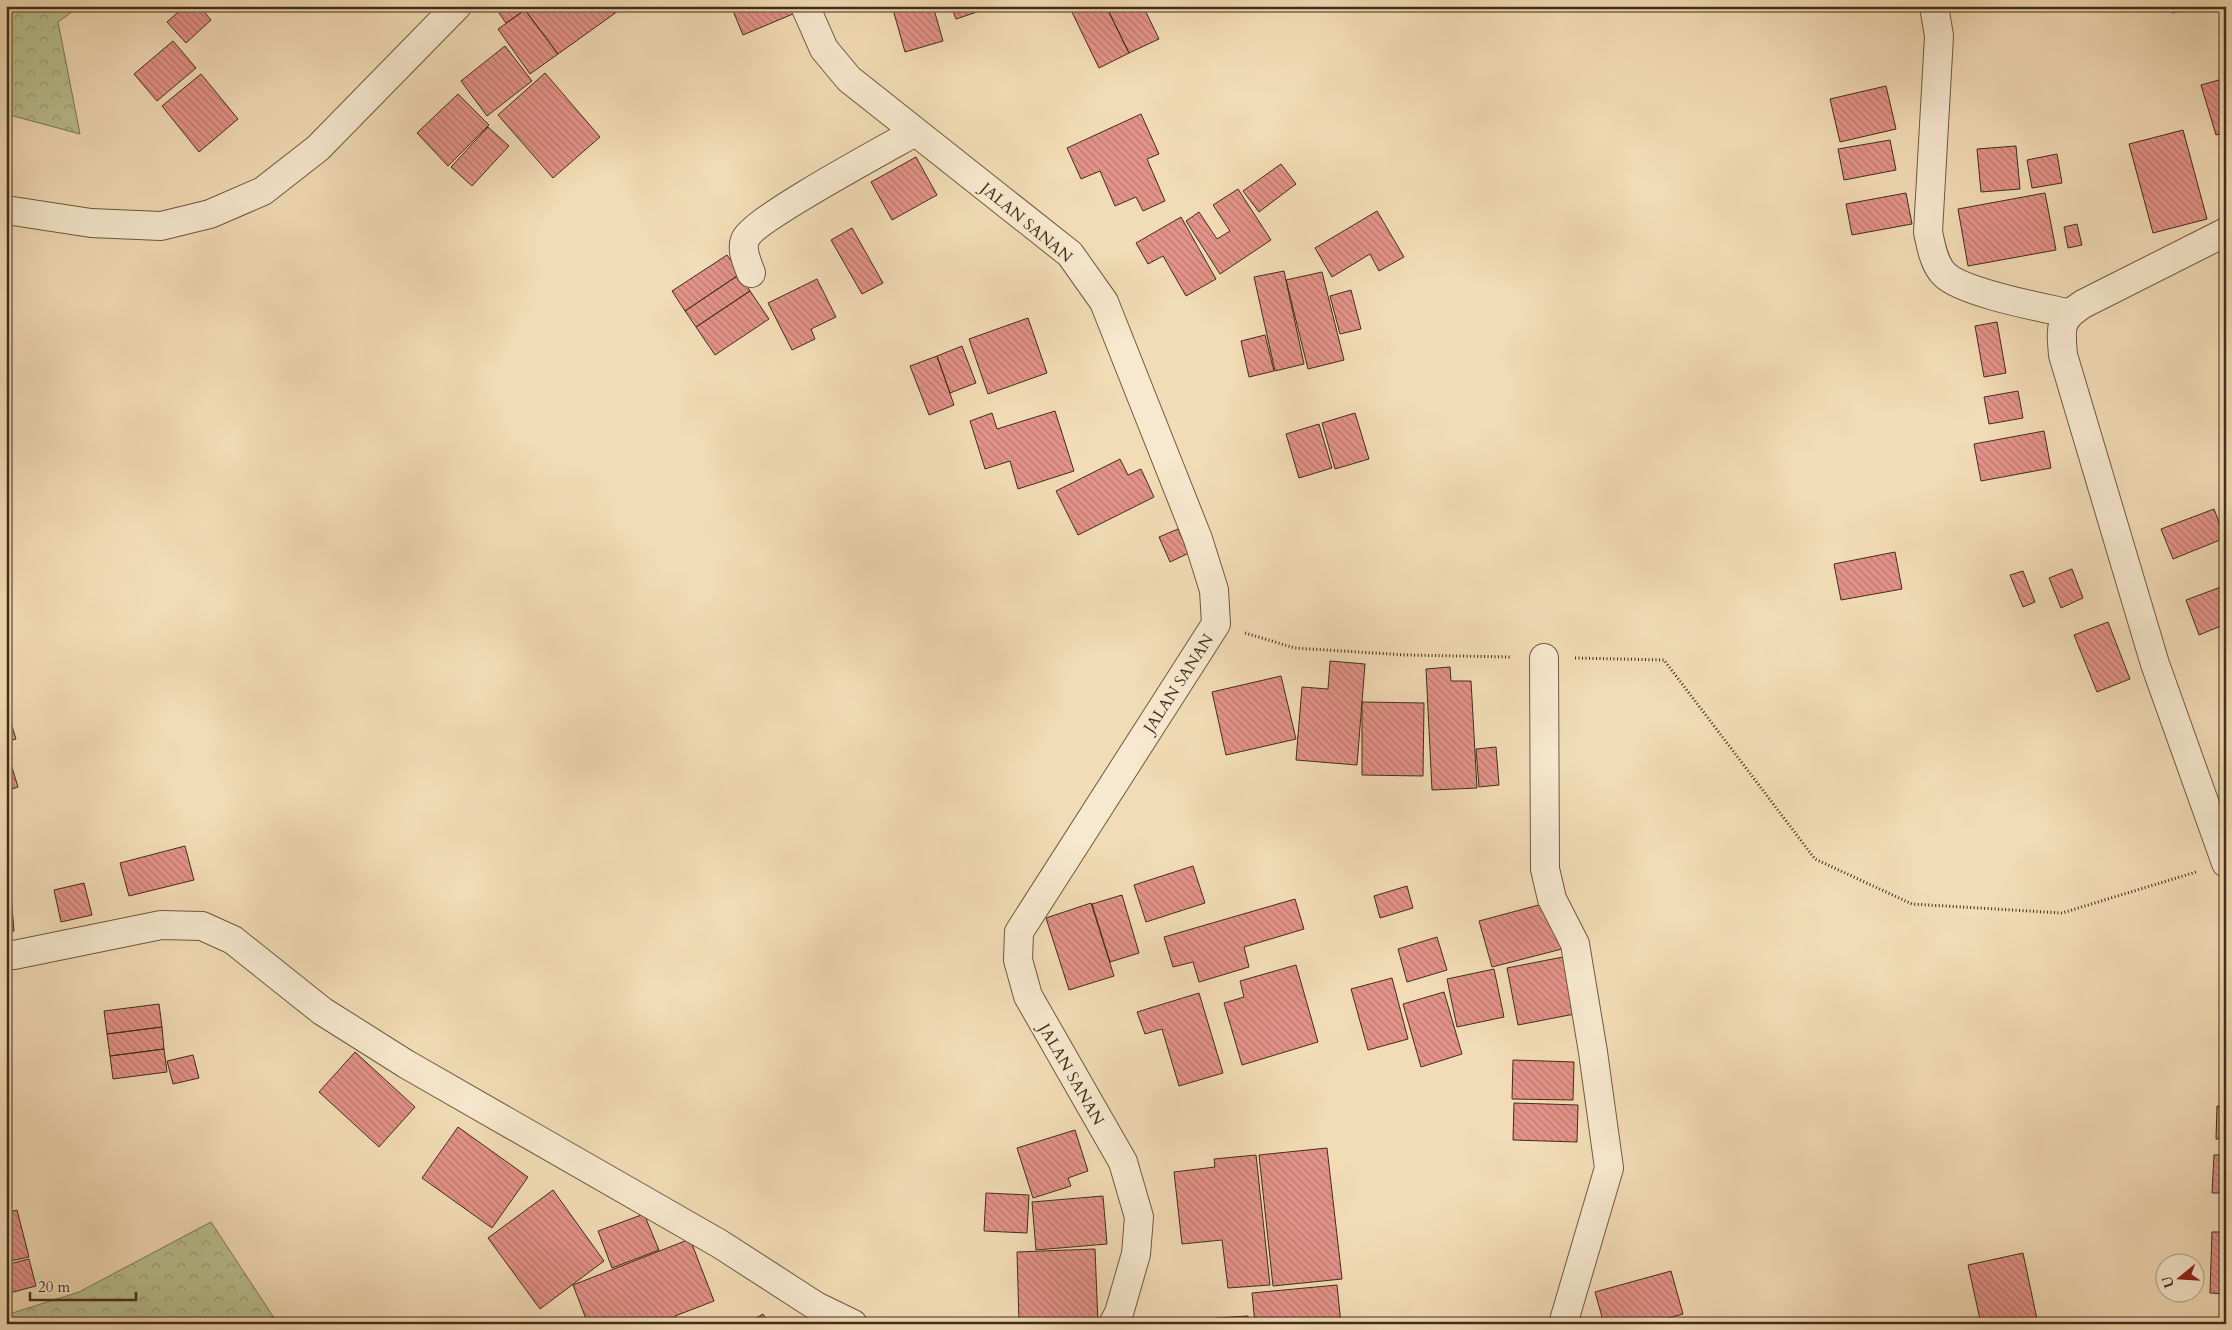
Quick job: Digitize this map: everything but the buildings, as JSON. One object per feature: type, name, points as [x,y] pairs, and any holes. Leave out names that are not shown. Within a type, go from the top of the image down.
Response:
[{"type":"street","points":[[6,210],[91,223],[161,226],[210,214],[263,191],[318,148],[457,6]]},
{"type":"street","name":"JALAN SANAN","points":[[805,6],[824,49],[849,79],[1070,254],[1104,302],[1198,539],[1214,590],[1216,624],[1019,932],[1018,960],[1028,996],[1123,1162],[1138,1217],[1136,1254],[1119,1313],[1113,1324]]},
{"type":"street","points":[[1934,6],[1939,36],[1928,232],[1934,255],[1945,275],[1972,290],[2068,314]]},
{"type":"street","points":[[751,273],[743,249],[745,238],[756,226],[915,132]]},
{"type":"street","points":[[2226,232],[2083,304],[2068,314],[2061,331],[2063,356],[2155,664],[2226,863]]},
{"type":"street","points":[[1544,658],[1545,869],[1552,899],[1575,944],[1593,1052],[1609,1168],[1563,1324]]},
{"type":"street","points":[[6,955],[14,955],[161,925],[202,926],[233,940],[322,1011],[406,1064],[720,1244],[816,1306],[852,1324]]},
{"type":"path","points":[[1216,624],[1295,648],[1406,655],[1664,660],[1815,859],[1912,904],[2062,913],[2226,863]]},
{"type":"green space","points":[[6,6],[80,6],[58,22],[80,134],[6,114]]},
{"type":"green space","points":[[211,1222],[278,1324],[6,1324],[6,1315],[79,1292]]}]
